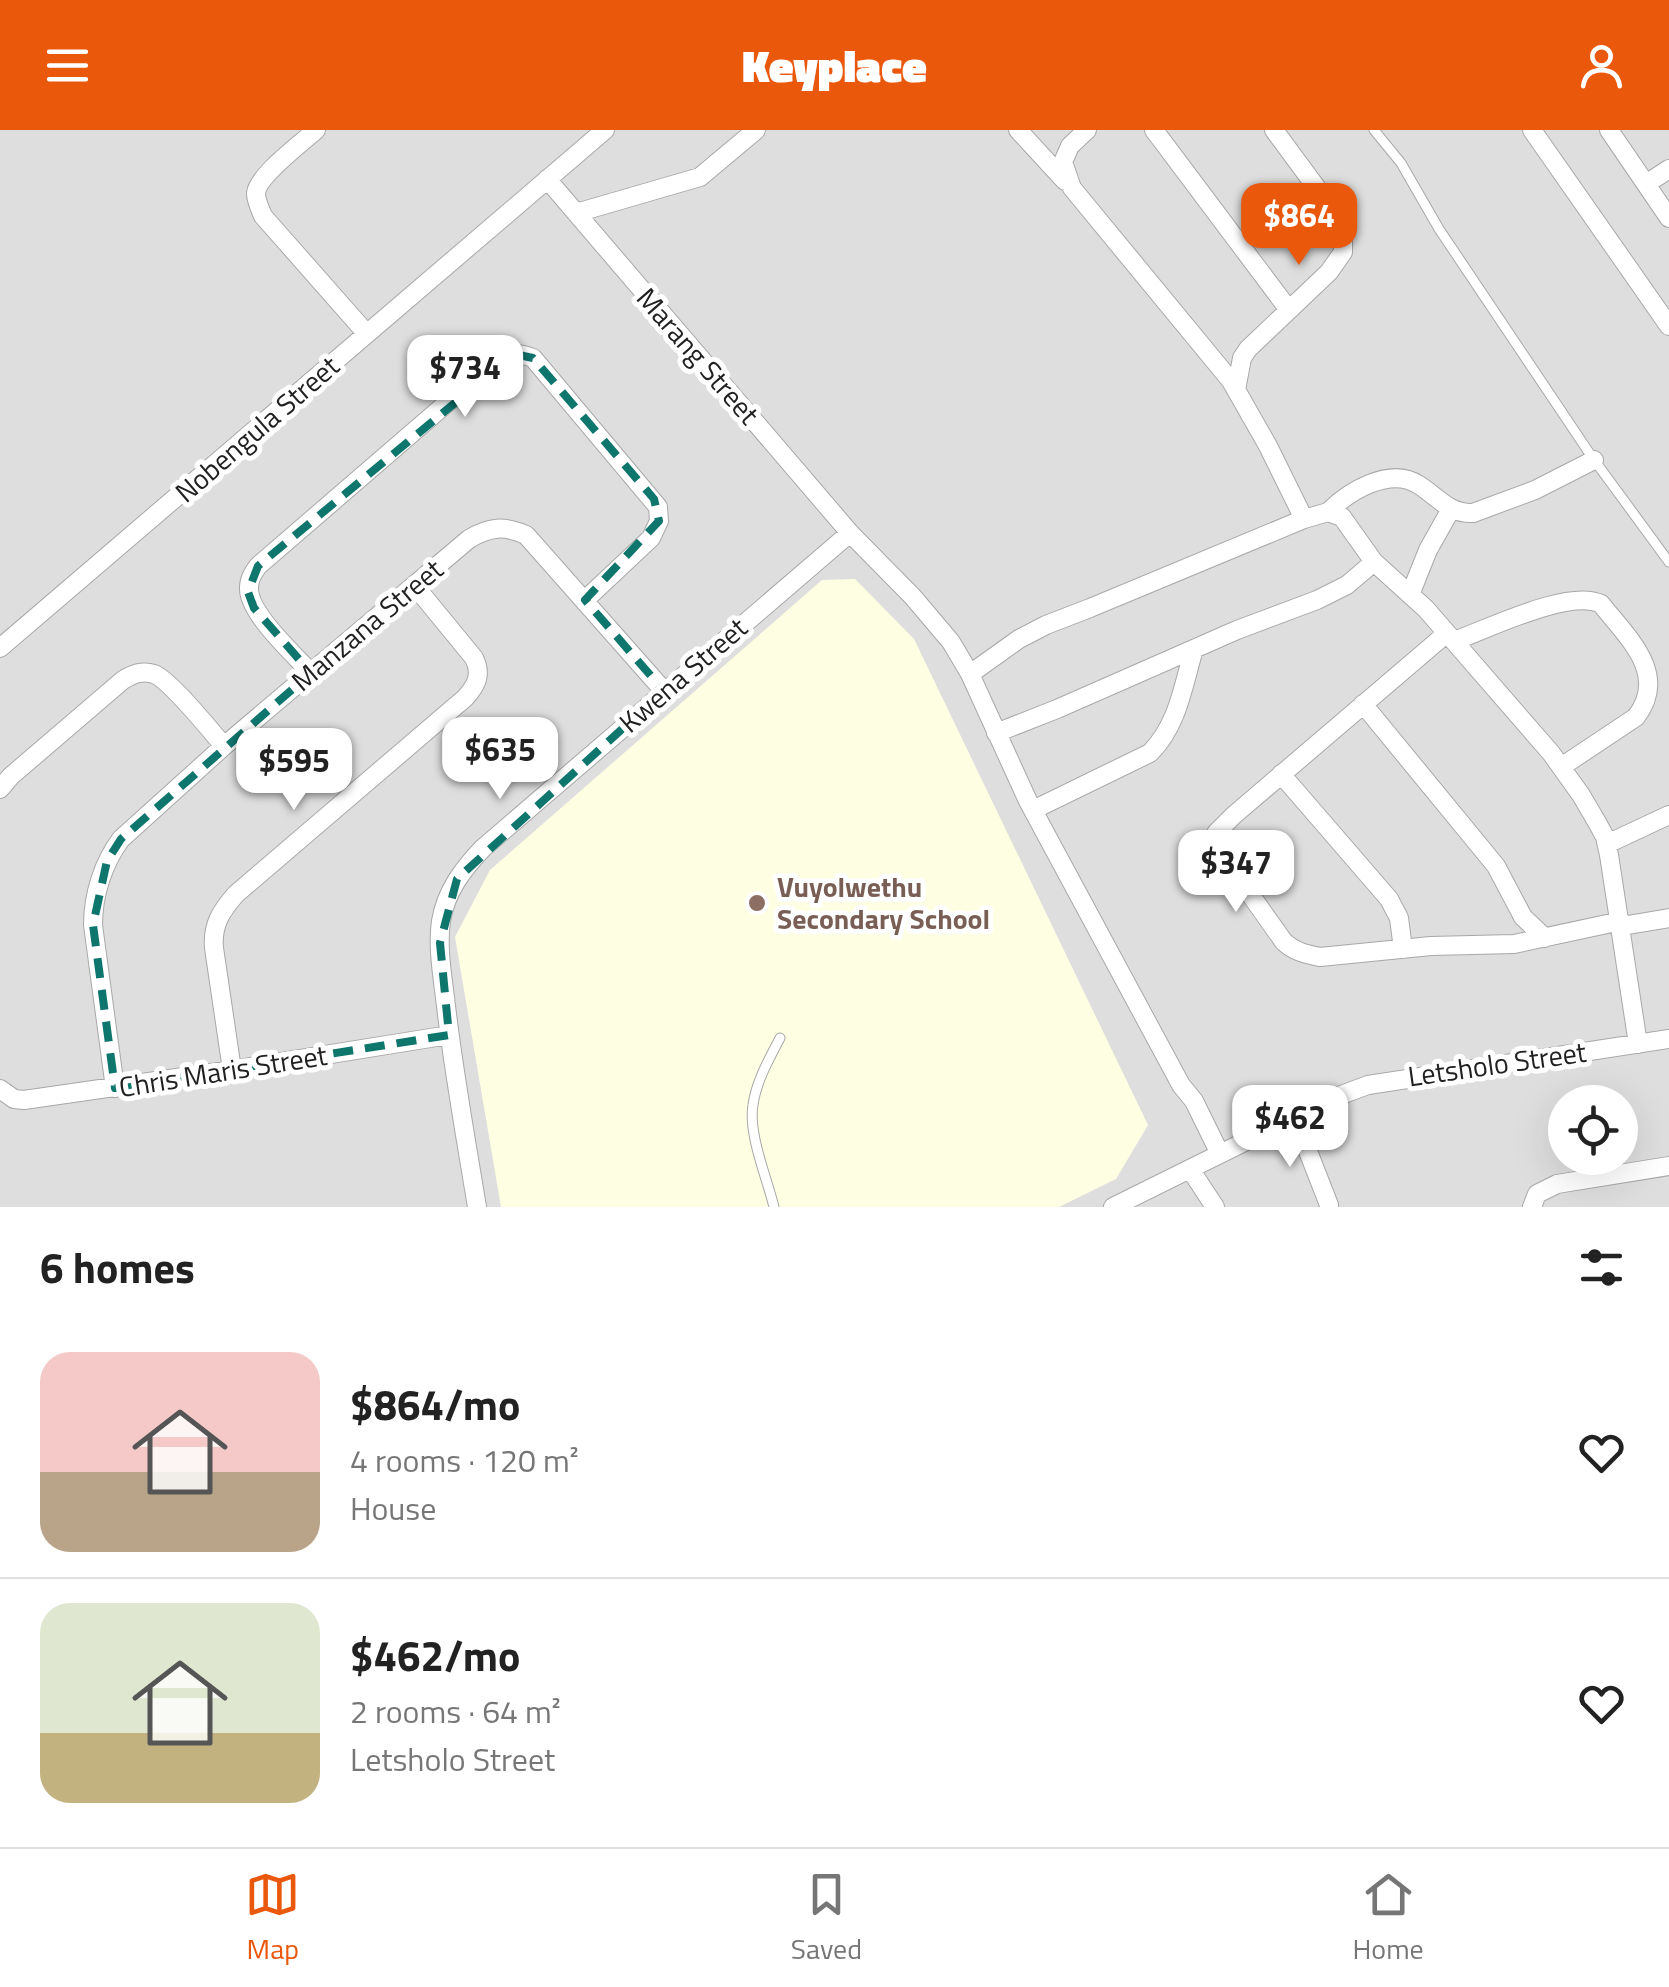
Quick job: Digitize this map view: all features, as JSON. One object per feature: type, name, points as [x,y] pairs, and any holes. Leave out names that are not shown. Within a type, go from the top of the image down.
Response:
[{"type":"street","points":[[316,130],[259,185],[258,206],[367,334]]},
{"type":"street","name":"Nobengula Street","points":[[0,648],[605,130]]},
{"type":"street","points":[[576,214],[700,177],[756,130]]},
{"type":"street","points":[[1018,130],[1072,188],[1236,390],[1304,519]]},
{"type":"street","points":[[1072,188],[1063,162],[1070,146],[1087,130]]},
{"type":"street","points":[[1154,130],[1289,310]]},
{"type":"street","points":[[1236,390],[1242,358],[1248,349],[1344,252],[1343,229],[1333,210],[1274,130]]},
{"type":"street","points":[[1532,130],[1669,326]]},
{"type":"street","points":[[1609,130],[1669,218]]},
{"type":"street","points":[[1646,184],[1669,168]]},
{"type":"street","name":"Marang Street","points":[[547,179],[850,533],[913,596],[950,642],[970,674],[1033,810],[1220,1154]]},
{"type":"street","points":[[311,673],[254,608],[248,592],[252,575],[507,355],[533,358],[658,507],[659,522],[651,538],[584,600]]},
{"type":"street","points":[[970,674],[1046,624],[1328,512],[1364,488],[1396,478],[1407,479],[1451,509],[1473,513],[1553,482],[1594,460]]},
{"type":"street","points":[[1410,594],[1451,509]]},
{"type":"street","points":[[1328,512],[1342,516],[1374,562],[1451,637],[1561,767],[1598,824],[1607,844],[1638,1044]]},
{"type":"street","name":"Manzana Street","points":[[114,1088],[92,925],[97,891],[107,862],[121,839],[224,746],[469,539],[500,527],[526,535],[664,691]]},
{"type":"street","name":"Kwena Street","points":[[476,1207],[450,1035],[440,932],[457,879],[483,848],[850,533]]},
{"type":"street","points":[[996,733],[1236,630],[1334,593],[1374,562]]},
{"type":"street","points":[[232,1070],[214,948],[213,933],[220,915],[236,894],[465,698],[478,682],[474,658],[415,586]]},
{"type":"street","points":[[1561,767],[1636,717],[1650,693],[1652,676],[1644,660],[1601,604],[1591,598],[1539,608],[1451,637],[1281,774],[1234,815],[1214,840],[1284,942],[1293,950],[1320,956],[1451,944],[1514,944],[1669,918]]},
{"type":"street","points":[[1033,810],[1150,753],[1173,722],[1194,650]]},
{"type":"street","points":[[0,788],[122,680],[142,672],[162,678],[224,746]]},
{"type":"street","points":[[1364,704],[1496,866],[1522,917],[1545,938]]},
{"type":"street","points":[[1281,774],[1389,899],[1399,918],[1404,948]]},
{"type":"street","points":[[1607,844],[1669,815]]},
{"type":"street","name":"Chris Maris Street","points":[[0,1088],[14,1099],[24,1100],[450,1035]]},
{"type":"street","name":"Letsholo Street","points":[[1113,1207],[1352,1090],[1386,1081],[1669,1039]]},
{"type":"street","points":[[1294,1118],[1329,1205]]},
{"type":"street","points":[[1532,1207],[1537,1194],[1556,1184],[1669,1166]]},
{"type":"street","points":[[1190,1169],[1215,1207]]},
{"type":"lane","points":[[1374,130],[1401,163],[1439,229],[1594,460],[1669,562]]},
{"type":"lane","points":[[774,1207],[754,1134],[753,1104],[780,1038]]},
{"type":"highlighted area","points":[[514,354],[533,358],[654,499],[659,521],[585,600],[664,691],[457,879],[440,943],[449,1035],[115,1088],[93,925],[107,861],[121,839],[311,673],[254,608],[248,592],[258,566]]},
{"type":"shaded area","points":[[0,130],[1669,130],[1669,1207],[0,1207]]},
{"type":"shaded area","name":"Vuyolwethu Secondary School","points":[[855,579],[914,639],[1148,1125],[1116,1179],[1059,1207],[501,1207],[455,937],[490,870],[822,580]]},
{"type":"place","name":"Vuyolwethu Secondary School","points":[[757,903]]}]
